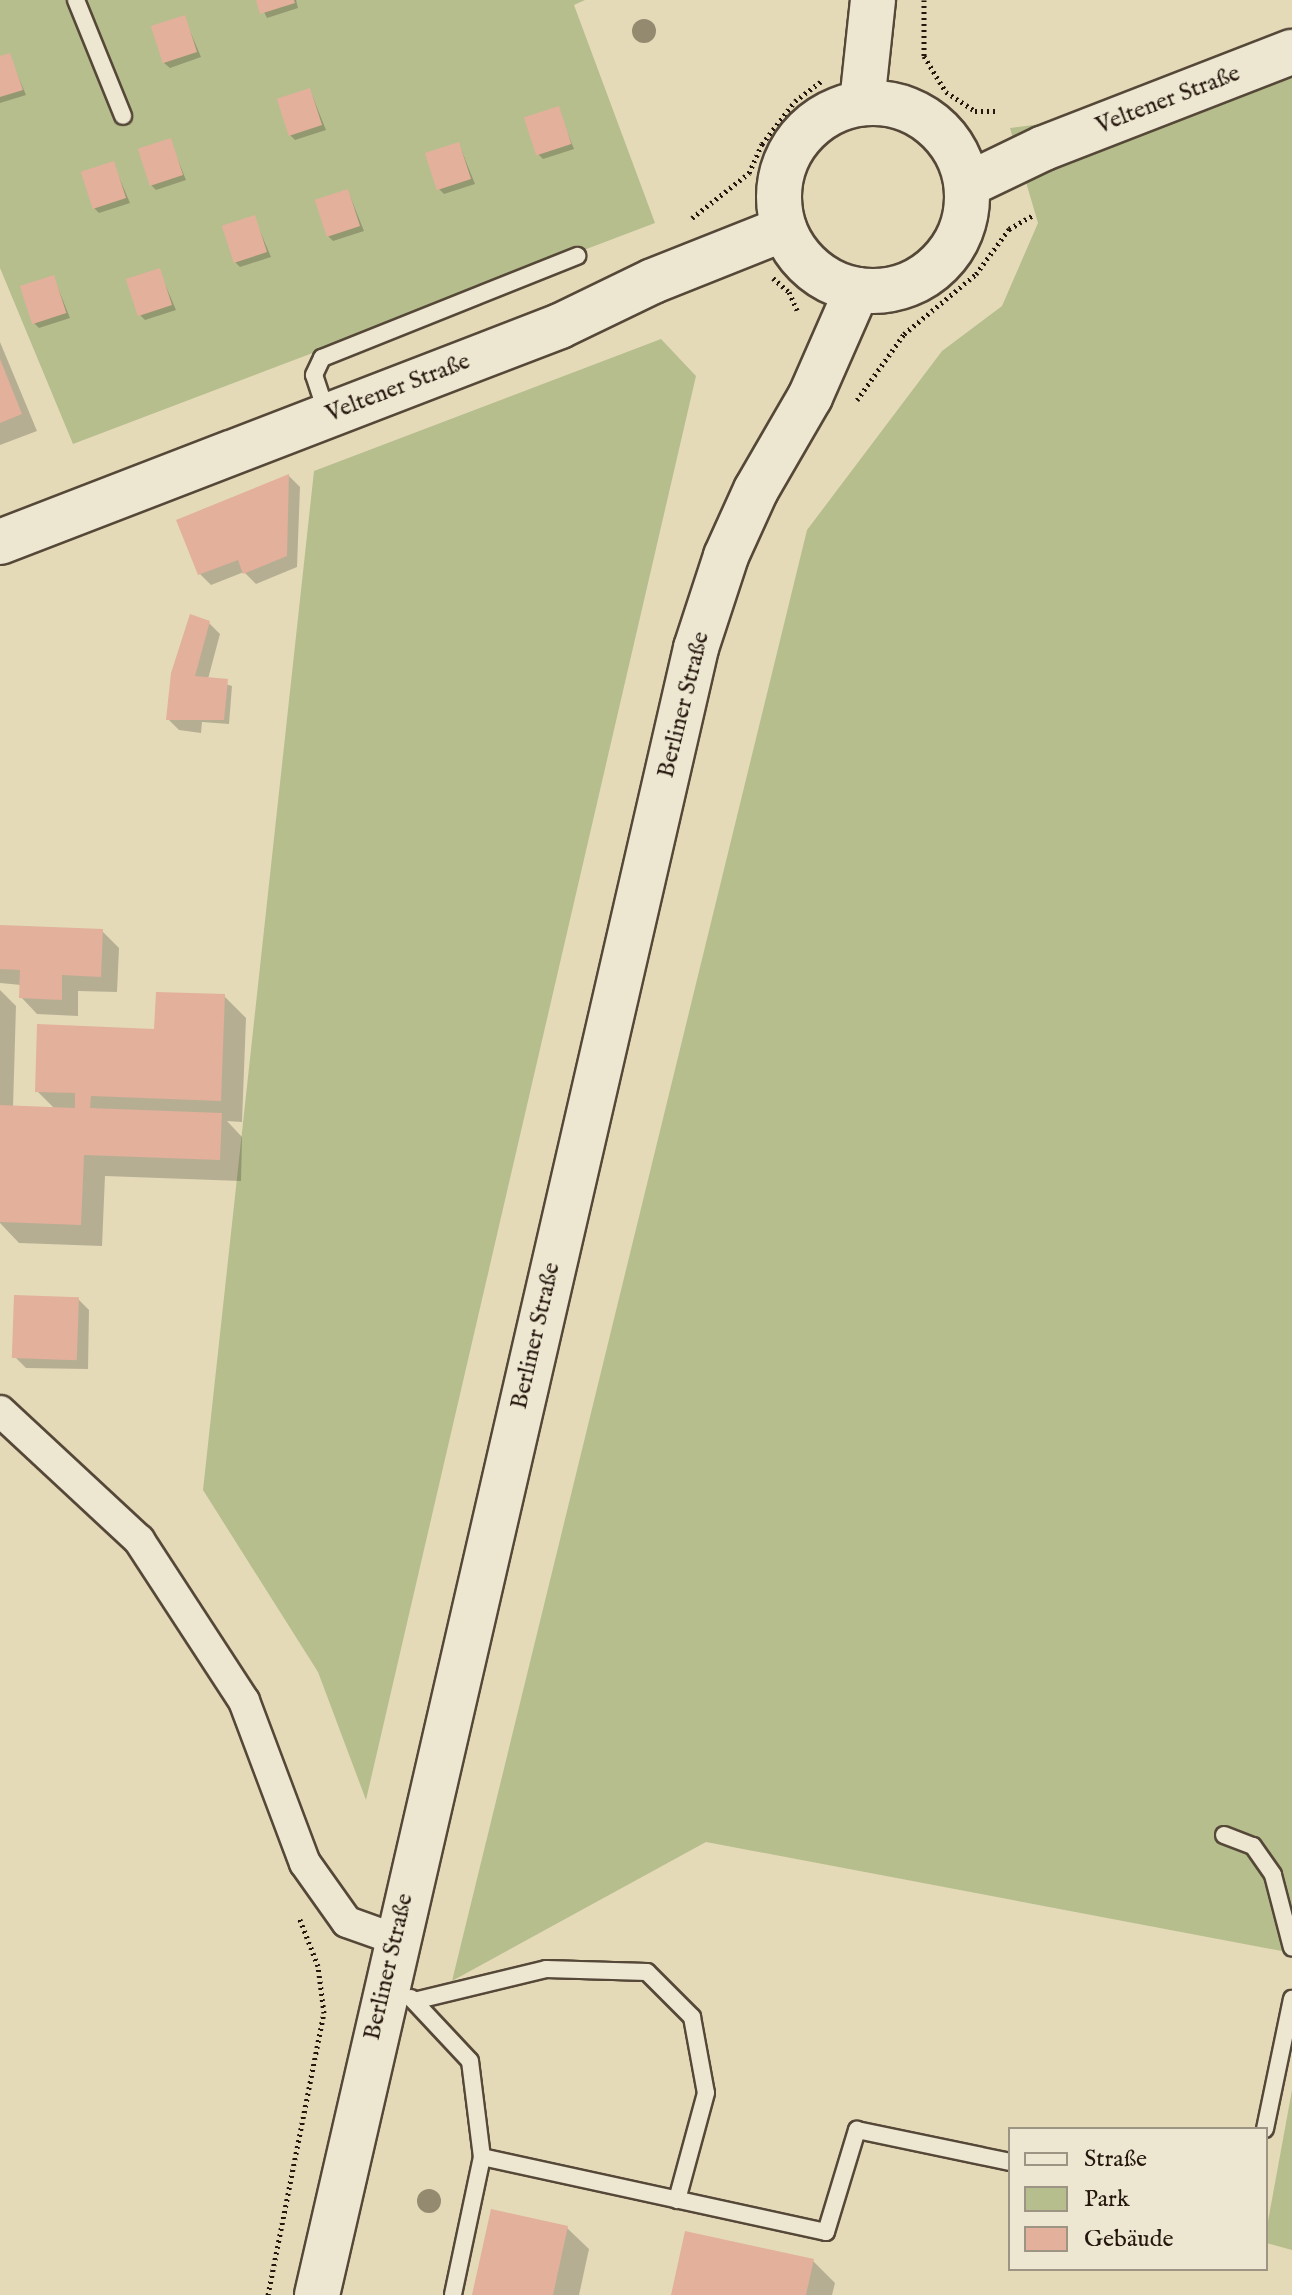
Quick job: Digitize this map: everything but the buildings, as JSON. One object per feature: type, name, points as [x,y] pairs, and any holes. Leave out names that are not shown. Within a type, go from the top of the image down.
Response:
[{"type":"main road","points":[[858,93],[873,0]]},
{"type":"main road","points":[[858,93],[908,109],[932,123],[951,143],[965,176],[963,222],[947,256],[929,273],[870,290],[812,269],[782,217],[784,169],[800,137],[818,120],[858,93],[888,0]]},
{"type":"main road","name":"Veltener Straße","points":[[965,176],[1292,52]]},
{"type":"main road","name":"Veltener Straße","points":[[0,542],[560,326],[782,217]]},
{"type":"main road","name":"Berliner Straße","points":[[317,2295],[401,1994],[395,1939],[696,648],[726,556],[756,490],[830,404],[870,290]]},
{"type":"street","points":[[0,1411],[139,1540],[244,1701],[305,1863],[347,1922],[395,1939]]},
{"type":"lane","points":[[76,0],[123,116]]},
{"type":"lane","points":[[328,416],[314,375],[322,358],[577,256]]},
{"type":"lane","points":[[1224,1835],[1253,1846],[1273,1875],[1292,1948]]},
{"type":"lane","points":[[401,1994],[546,1969],[647,1972],[692,2017],[706,2093],[677,2200]]},
{"type":"lane","points":[[401,1994],[470,2061],[482,2157],[453,2295]]},
{"type":"lane","points":[[1265,2127],[1292,1999]]},
{"type":"lane","points":[[482,2157],[826,2232],[857,2130],[1008,2162]]},
{"type":"path","points":[[924,0],[924,56],[946,92],[975,111],[995,111]]},
{"type":"path","points":[[686,222],[749,173],[762,144],[795,101],[858,93]]},
{"type":"path","points":[[830,404],[904,334],[976,274],[1009,229],[1033,215]]},
{"type":"path","points":[[268,2295],[324,2013],[318,1966],[287,1885],[305,1863]]},
{"type":"green space","points":[[0,0],[585,0],[574,5],[655,223],[73,444],[0,268]]},
{"type":"green space","points":[[1292,28],[1292,1953],[706,1842],[452,1981],[807,530],[942,351],[1002,306],[1038,223],[1010,128],[1080,119]]},
{"type":"green space","points":[[661,339],[696,376],[366,1800],[318,1672],[203,1490],[314,471]]},
{"type":"green space","points":[[1292,2090],[1292,2250],[1268,2244],[1268,2221]]}]
